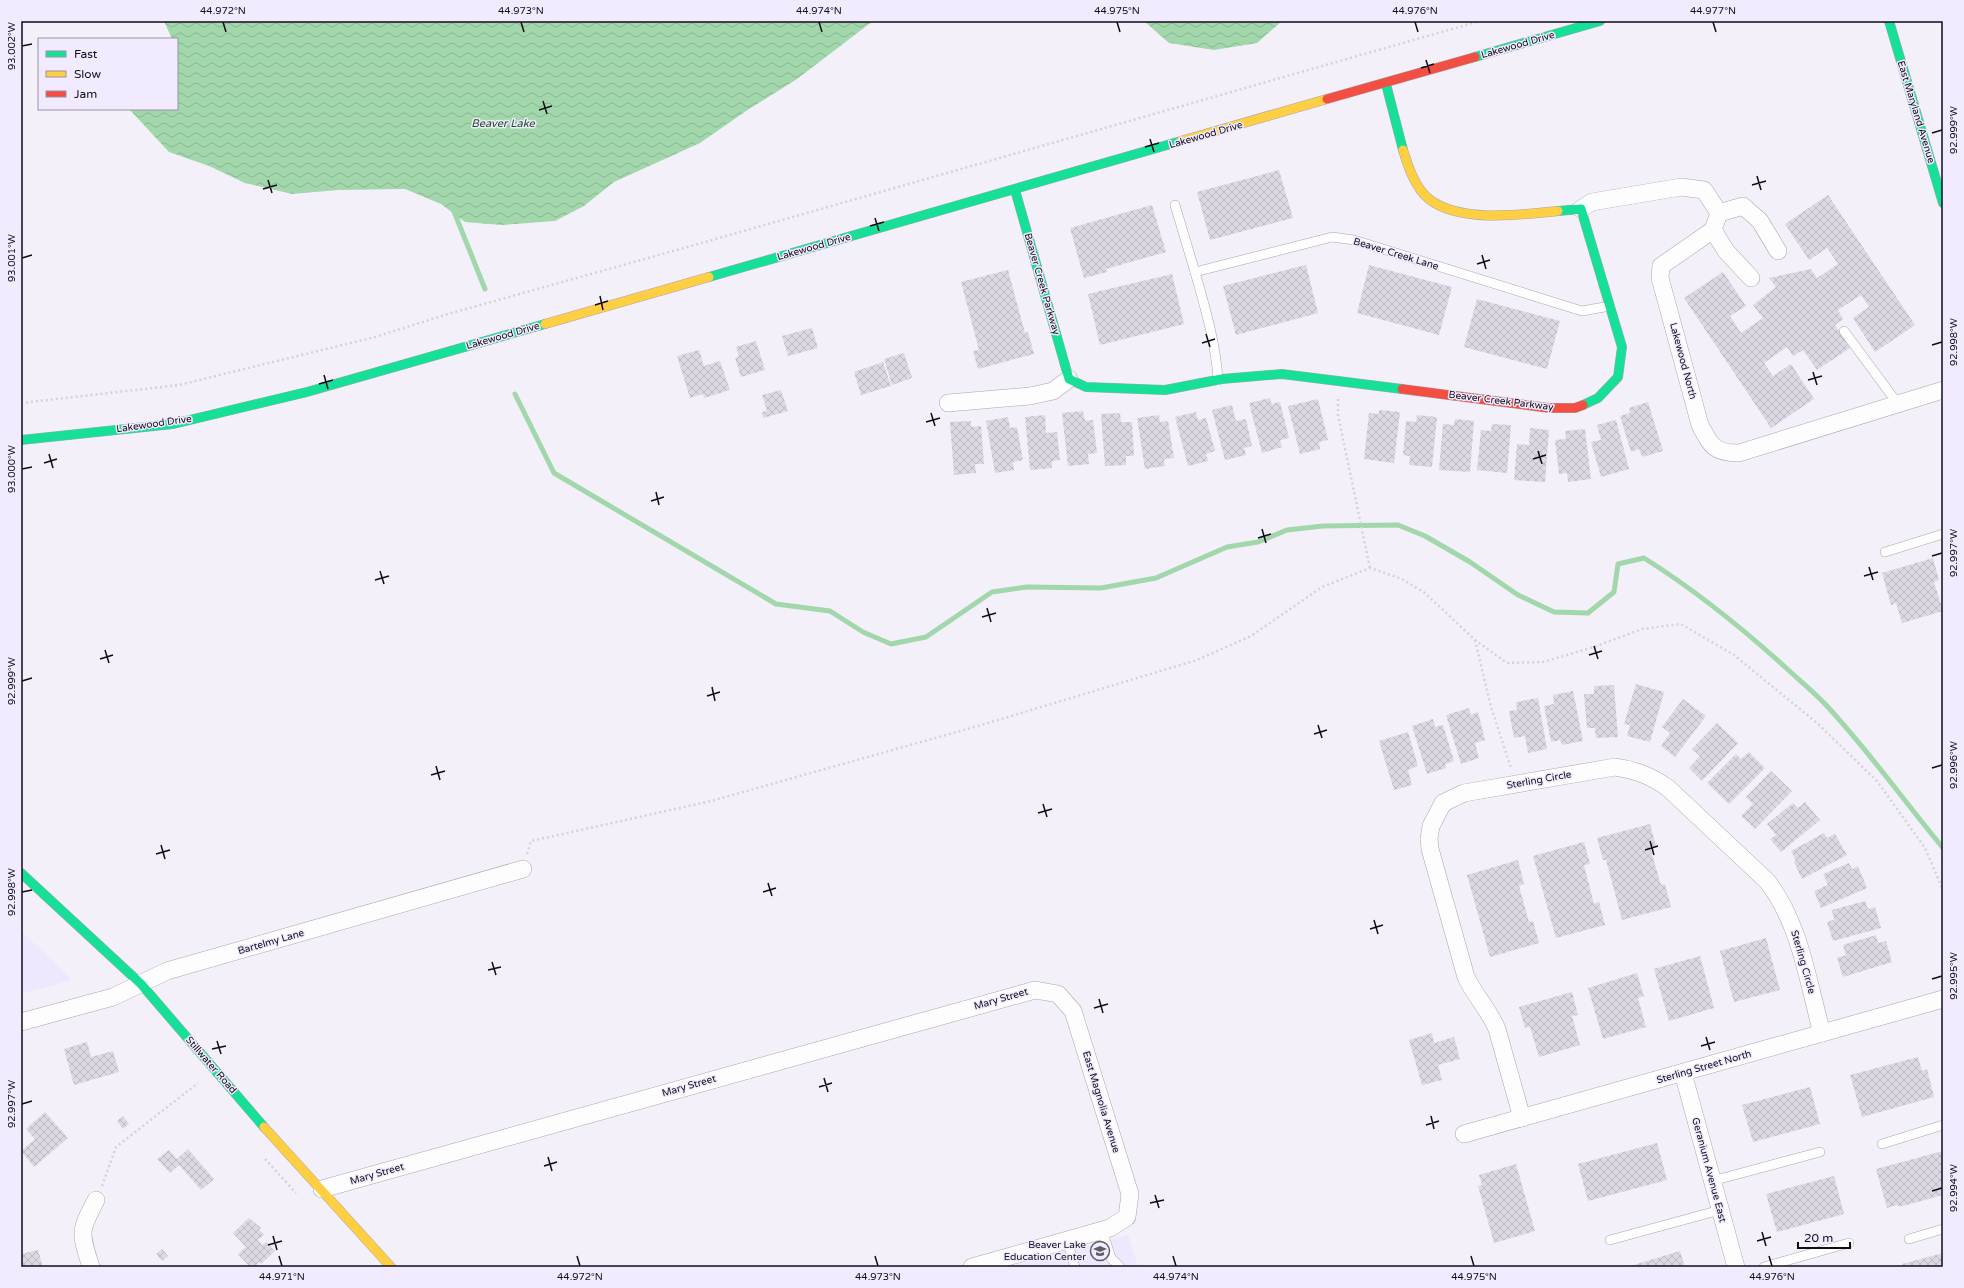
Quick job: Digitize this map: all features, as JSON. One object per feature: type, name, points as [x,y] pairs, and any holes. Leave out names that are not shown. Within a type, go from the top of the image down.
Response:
[{"type":"street","name":"Lakewood Drive","points":[[21,440],[173,424],[307,392],[1386,84],[1600,21]]},
{"type":"street","name":"East Maryland Avenue","points":[[1889,21],[1943,203]]},
{"type":"street","points":[[1386,84],[1406,159],[1414,179],[1429,199],[1458,212],[1497,215],[1581,209],[1592,202],[1681,187],[1704,190],[1720,213]]},
{"type":"street","name":"Beaver Creek Parkway","points":[[1015,190],[1069,378],[1086,387],[1165,390],[1218,380],[1282,374],[1550,408],[1575,408],[1598,398],[1618,377],[1622,347],[1581,209]]},
{"type":"street","points":[[1720,213],[1743,206],[1760,220],[1778,251]]},
{"type":"street","points":[[1720,213],[1713,230],[1726,251],[1751,278]]},
{"type":"street","name":"Lakewood North","points":[[1713,230],[1661,266],[1660,278],[1700,425],[1712,447],[1725,453],[1739,453],[1943,390]]},
{"type":"street","points":[[948,403],[1030,396],[1053,391],[1069,378]]},
{"type":"street","name":"Sterling Circle","points":[[1522,1118],[1492,1017],[1472,989],[1466,977],[1430,849],[1429,839],[1431,826],[1443,803],[1464,793],[1615,768],[1630,769],[1643,773],[1668,788],[1767,881],[1777,893],[1794,928],[1822,1033]]},
{"type":"street","name":"Bartelmy Lane","points":[[21,1022],[113,996],[167,971],[523,869]]},
{"type":"street","name":"Stillwater Road","points":[[21,873],[141,984],[218,1075],[391,1267]]},
{"type":"street","name":"Mary Street","points":[[322,1189],[1035,990],[1058,994]]},
{"type":"street","name":"East Magnolia Avenue","points":[[1058,994],[1072,1011],[1130,1194],[1127,1217],[1110,1228],[1102,1230]]},
{"type":"street","name":"Sterling Street North","points":[[1464,1134],[1943,999]]},
{"type":"street","name":"Geranium Avenue East","points":[[1683,1073],[1736,1267]]},
{"type":"street","points":[[91,1267],[82,1233],[87,1217],[96,1200]]},
{"type":"street","points":[[972,1267],[1102,1230]]},
{"type":"lane","points":[[1175,205],[1211,332],[1217,363],[1218,380]]},
{"type":"lane","name":"Beaver Creek Lane","points":[[1195,272],[1332,237],[1354,240],[1582,311],[1610,306]]},
{"type":"lane","points":[[1844,331],[1898,404]]},
{"type":"lane","points":[[1885,552],[1943,534]]},
{"type":"lane","points":[[1882,1144],[1943,1126]]},
{"type":"lane","points":[[1712,1181],[1820,1152]]},
{"type":"lane","points":[[1610,1240],[1720,1210]]},
{"type":"lane","points":[[1909,1239],[1943,1228]]},
{"type":"lane","points":[[1102,1230],[1111,1258],[1120,1267]]},
{"type":"lane","points":[[1066,1240],[1075,1267]]},
{"type":"lane","points":[[1764,1267],[1849,1242]]},
{"type":"path","points":[[21,403],[179,385],[375,337],[448,314],[1480,21]]},
{"type":"path","points":[[1338,381],[1338,415],[1370,568]]},
{"type":"path","points":[[523,869],[531,841],[712,801],[978,726],[1197,660],[1251,636],[1322,587],[1370,568],[1402,579],[1425,593],[1475,640],[1507,663],[1543,662],[1594,647],[1642,629],[1681,624],[1734,655],[1817,723],[1877,781],[1925,848],[1943,890]]},
{"type":"path","points":[[1475,640],[1490,707],[1508,763],[1518,784]]},
{"type":"path","points":[[96,1200],[116,1147],[198,1083]]},
{"type":"shaded area","points":[[21,931],[72,980],[21,994]]},
{"type":"shaded area","name":"Beaver Lake Education Center","points":[[1128,1235],[1138,1267],[1008,1267]]},
{"type":"water","name":"Beaver Lake","points":[[164,21],[873,21],[797,79],[749,109],[700,143],[614,182],[584,206],[555,221],[502,225],[465,222],[441,204],[405,189],[338,190],[292,194],[245,183],[209,166],[169,152],[130,110],[178,110],[178,38],[172,38]]},
{"type":"water","points":[[1144,21],[1282,21],[1257,43],[1214,50],[1169,43]]},
{"type":"building","points":[[1279,170],[1293,218],[1210,240],[1197,192]]},
{"type":"building","points":[[1828,195],[1915,325],[1875,352],[1853,318],[1869,307],[1861,295],[1838,310],[1843,319],[1835,325],[1850,348],[1817,370],[1803,350],[1793,356],[1787,347],[1764,363],[1773,376],[1791,364],[1814,399],[1771,428],[1684,298],[1723,272],[1746,306],[1730,316],[1741,333],[1763,318],[1753,305],[1776,287],[1769,278],[1811,269],[1817,278],[1838,264],[1827,248],[1809,260],[1785,224]]},
{"type":"building","points":[[1152,205],[1166,252],[1106,269],[1107,272],[1084,278],[1070,228]]},
{"type":"building","points":[[1306,265],[1318,313],[1236,335],[1223,286]]},
{"type":"building","points":[[1369,265],[1452,287],[1439,335],[1357,313]]},
{"type":"building","points":[[1008,270],[1025,333],[1028,332],[1034,354],[978,369],[973,351],[979,350],[961,282]]},
{"type":"building","points":[[1172,274],[1184,324],[1100,345],[1088,294]]},
{"type":"building","points":[[1477,299],[1560,321],[1547,369],[1464,347]]},
{"type":"building","points":[[812,328],[818,348],[788,356],[782,336]]},
{"type":"building","points":[[756,341],[765,370],[741,377],[735,358],[739,356],[736,347]]},
{"type":"building","points":[[699,350],[704,366],[720,361],[730,390],[704,398],[703,394],[690,398],[677,356]]},
{"type":"building","points":[[904,353],[912,378],[892,385],[884,359]]},
{"type":"building","points":[[883,362],[891,386],[861,395],[854,372]]},
{"type":"building","points":[[781,390],[788,411],[763,418],[762,412],[767,411],[762,395]]},
{"type":"building","points":[[1270,398],[1272,404],[1280,402],[1289,438],[1280,440],[1282,447],[1262,453],[1249,403]]},
{"type":"building","points":[[1318,399],[1328,440],[1319,442],[1320,449],[1300,454],[1288,406]]},
{"type":"building","points":[[1648,402],[1663,451],[1642,457],[1639,449],[1631,452],[1620,416],[1630,413],[1629,408]]},
{"type":"building","points":[[1232,405],[1236,421],[1246,419],[1252,446],[1244,448],[1246,455],[1225,460],[1212,410]]},
{"type":"building","points":[[1379,410],[1400,412],[1394,463],[1364,459],[1369,413],[1379,414]]},
{"type":"building","points":[[1083,411],[1085,421],[1093,420],[1097,453],[1088,454],[1089,464],[1068,466],[1062,413]]},
{"type":"building","points":[[1196,412],[1198,420],[1206,418],[1215,451],[1206,454],[1208,461],[1188,466],[1175,417]]},
{"type":"building","points":[[1120,413],[1121,422],[1132,422],[1134,456],[1126,456],[1126,465],[1105,466],[1101,414]]},
{"type":"building","points":[[1045,415],[1046,433],[1057,432],[1060,460],[1052,461],[1052,468],[1030,470],[1025,417]]},
{"type":"building","points":[[1159,415],[1160,422],[1168,421],[1174,458],[1164,459],[1165,466],[1145,469],[1137,418]]},
{"type":"building","points":[[1417,415],[1437,417],[1432,467],[1409,465],[1410,456],[1403,455],[1406,421],[1416,422]]},
{"type":"building","points":[[1008,417],[1010,428],[1017,427],[1023,460],[1013,462],[1014,470],[995,473],[986,421]]},
{"type":"building","points":[[1455,419],[1474,421],[1470,472],[1439,470],[1443,424],[1454,425]]},
{"type":"building","points":[[1616,420],[1629,469],[1601,477],[1591,442],[1601,440],[1597,425]]},
{"type":"building","points":[[971,421],[971,427],[981,426],[984,464],[975,464],[976,473],[954,475],[950,422]]},
{"type":"building","points":[[1492,424],[1511,425],[1507,473],[1477,470],[1481,430],[1491,431]]},
{"type":"building","points":[[1530,428],[1549,430],[1545,482],[1514,480],[1517,444],[1529,445]]},
{"type":"building","points":[[1585,429],[1591,479],[1568,482],[1567,473],[1559,474],[1555,440],[1566,439],[1565,431]]},
{"type":"building","points":[[1933,558],[1939,580],[1934,582],[1943,611],[1902,623],[1896,603],[1891,605],[1882,573]]},
{"type":"building","points":[[1636,684],[1664,692],[1650,742],[1627,736],[1630,725],[1624,724]]},
{"type":"building","points":[[1614,685],[1618,737],[1596,738],[1595,728],[1587,728],[1584,694],[1594,694],[1594,686]]},
{"type":"building","points":[[1573,691],[1583,741],[1562,745],[1560,740],[1551,742],[1544,706],[1554,704],[1553,695]]},
{"type":"building","points":[[1538,698],[1547,749],[1528,753],[1525,736],[1514,738],[1509,711],[1517,710],[1516,702]]},
{"type":"building","points":[[1683,699],[1706,716],[1675,757],[1661,746],[1670,733],[1662,727]]},
{"type":"building","points":[[1469,708],[1471,715],[1478,712],[1485,740],[1475,743],[1479,758],[1461,764],[1446,715]]},
{"type":"building","points":[[1433,719],[1435,727],[1443,725],[1454,761],[1445,764],[1446,768],[1427,774],[1412,726]]},
{"type":"building","points":[[1717,723],[1738,743],[1702,781],[1689,768],[1700,756],[1692,749]]},
{"type":"building","points":[[1408,732],[1418,766],[1408,770],[1412,785],[1394,790],[1379,741]]},
{"type":"building","points":[[1749,752],[1765,768],[1729,804],[1707,783],[1736,754],[1741,759]]},
{"type":"building","points":[[1771,771],[1792,791],[1755,829],[1741,816],[1753,804],[1746,797]]},
{"type":"building","points":[[1805,802],[1820,820],[1781,852],[1770,839],[1776,835],[1767,824],[1793,803],[1798,808]]},
{"type":"building","points":[[1650,824],[1656,846],[1650,847],[1661,885],[1665,884],[1671,907],[1622,920],[1606,860],[1603,860],[1597,838]]},
{"type":"building","points":[[1824,833],[1827,838],[1835,834],[1847,855],[1802,879],[1794,862],[1796,861],[1791,851]]},
{"type":"building","points":[[1584,842],[1590,864],[1584,865],[1594,904],[1599,902],[1605,925],[1556,938],[1533,856]]},
{"type":"building","points":[[1518,860],[1524,884],[1519,886],[1529,922],[1533,921],[1539,943],[1490,957],[1467,875]]},
{"type":"building","points":[[1849,863],[1852,869],[1858,866],[1867,888],[1821,908],[1814,891],[1828,885],[1823,874]]},
{"type":"building","points":[[1865,901],[1868,909],[1875,907],[1881,928],[1833,941],[1827,922],[1834,920],[1832,910]]},
{"type":"building","points":[[1876,935],[1878,943],[1886,941],[1892,962],[1843,977],[1837,958],[1846,955],[1843,945]]},
{"type":"building","points":[[1766,938],[1780,990],[1734,1002],[1720,951]]},
{"type":"building","points":[[1700,956],[1714,1008],[1669,1021],[1654,969]]},
{"type":"building","points":[[1637,973],[1644,996],[1638,998],[1646,1027],[1603,1039],[1588,988]]},
{"type":"building","points":[[1572,992],[1578,1015],[1572,1016],[1580,1045],[1539,1057],[1530,1027],[1525,1028],[1519,1007]]},
{"type":"building","points":[[1432,1033],[1434,1043],[1454,1037],[1460,1059],[1438,1065],[1442,1080],[1422,1085],[1409,1040]]},
{"type":"building","points":[[87,1042],[91,1057],[113,1051],[119,1072],[74,1085],[64,1049]]},
{"type":"building","points":[[1918,1057],[1922,1071],[1927,1069],[1934,1097],[1862,1117],[1850,1075]]},
{"type":"building","points":[[1810,1087],[1820,1124],[1753,1142],[1742,1105]]},
{"type":"building","points":[[45,1112],[68,1138],[34,1167],[21,1151],[35,1139],[26,1129]]},
{"type":"building","points":[[123,1116],[129,1124],[123,1129],[117,1121]]},
{"type":"building","points":[[1657,1143],[1667,1180],[1588,1201],[1578,1164]]},
{"type":"building","points":[[188,1149],[214,1179],[201,1190],[179,1165],[170,1173],[157,1159],[169,1150],[177,1159]]},
{"type":"building","points":[[1943,1151],[1943,1195],[1899,1207],[1898,1205],[1887,1208],[1876,1169]]},
{"type":"building","points":[[1516,1164],[1535,1231],[1494,1243],[1478,1186],[1482,1185],[1479,1175]]},
{"type":"building","points":[[1834,1176],[1844,1214],[1777,1232],[1766,1194]]},
{"type":"building","points":[[249,1218],[261,1228],[259,1229],[264,1235],[258,1240],[262,1245],[266,1242],[275,1251],[261,1264],[259,1262],[254,1267],[250,1267],[238,1254],[246,1247],[233,1233]]},
{"type":"building","points":[[162,1249],[168,1256],[162,1261],[156,1254]]},
{"type":"building","points":[[38,1250],[43,1267],[21,1267],[21,1254]]},
{"type":"building","points":[[1680,1251],[1685,1267],[1627,1267]]},
{"type":"building","points":[[1943,1253],[1943,1267],[1903,1267],[1902,1264]]},
{"type":"waterway","points":[[453,209],[485,289]]},
{"type":"waterway","points":[[515,394],[554,473],[776,604],[830,611],[863,632],[891,644],[926,637],[992,592],[1027,587],[1101,588],[1156,578],[1227,547],[1258,542],[1287,530],[1323,526],[1398,525],[1425,536],[1470,562],[1518,595],[1554,612],[1588,613],[1614,592],[1618,564],[1644,558],[1663,570],[1717,610],[1752,638],[1816,695],[1857,740],[1943,848]]},
{"type":"traffic: fast","points":[[1475,57],[1600,21]]},
{"type":"traffic: fast","points":[[1889,21],[1943,203]]},
{"type":"traffic: fast","points":[[1386,84],[1403,150]]},
{"type":"traffic: fast","points":[[709,277],[1181,141]]},
{"type":"traffic: fast","points":[[1015,190],[1069,379],[1086,387],[1165,390],[1222,379],[1282,374],[1402,389]]},
{"type":"traffic: fast","points":[[1558,211],[1581,209],[1622,347],[1618,377],[1598,398],[1583,405]]},
{"type":"traffic: fast","points":[[21,440],[173,424],[307,392],[545,324]]},
{"type":"traffic: fast","points":[[21,873],[141,984],[264,1127]]},
{"type":"traffic: slow","points":[[1181,141],[1327,99]]},
{"type":"traffic: slow","points":[[1403,150],[1407,163],[1420,189],[1429,199],[1442,207],[1457,212],[1491,216],[1558,211]]},
{"type":"traffic: slow","points":[[545,324],[709,277]]},
{"type":"traffic: slow","points":[[264,1127],[391,1267]]},
{"type":"traffic: jam","points":[[1327,99],[1475,57]]},
{"type":"traffic: jam","points":[[1402,389],[1549,408],[1575,408],[1583,405]]},
{"type":"place","name":"Beaver Lake Education Center","points":[[1100,1251]]}]
